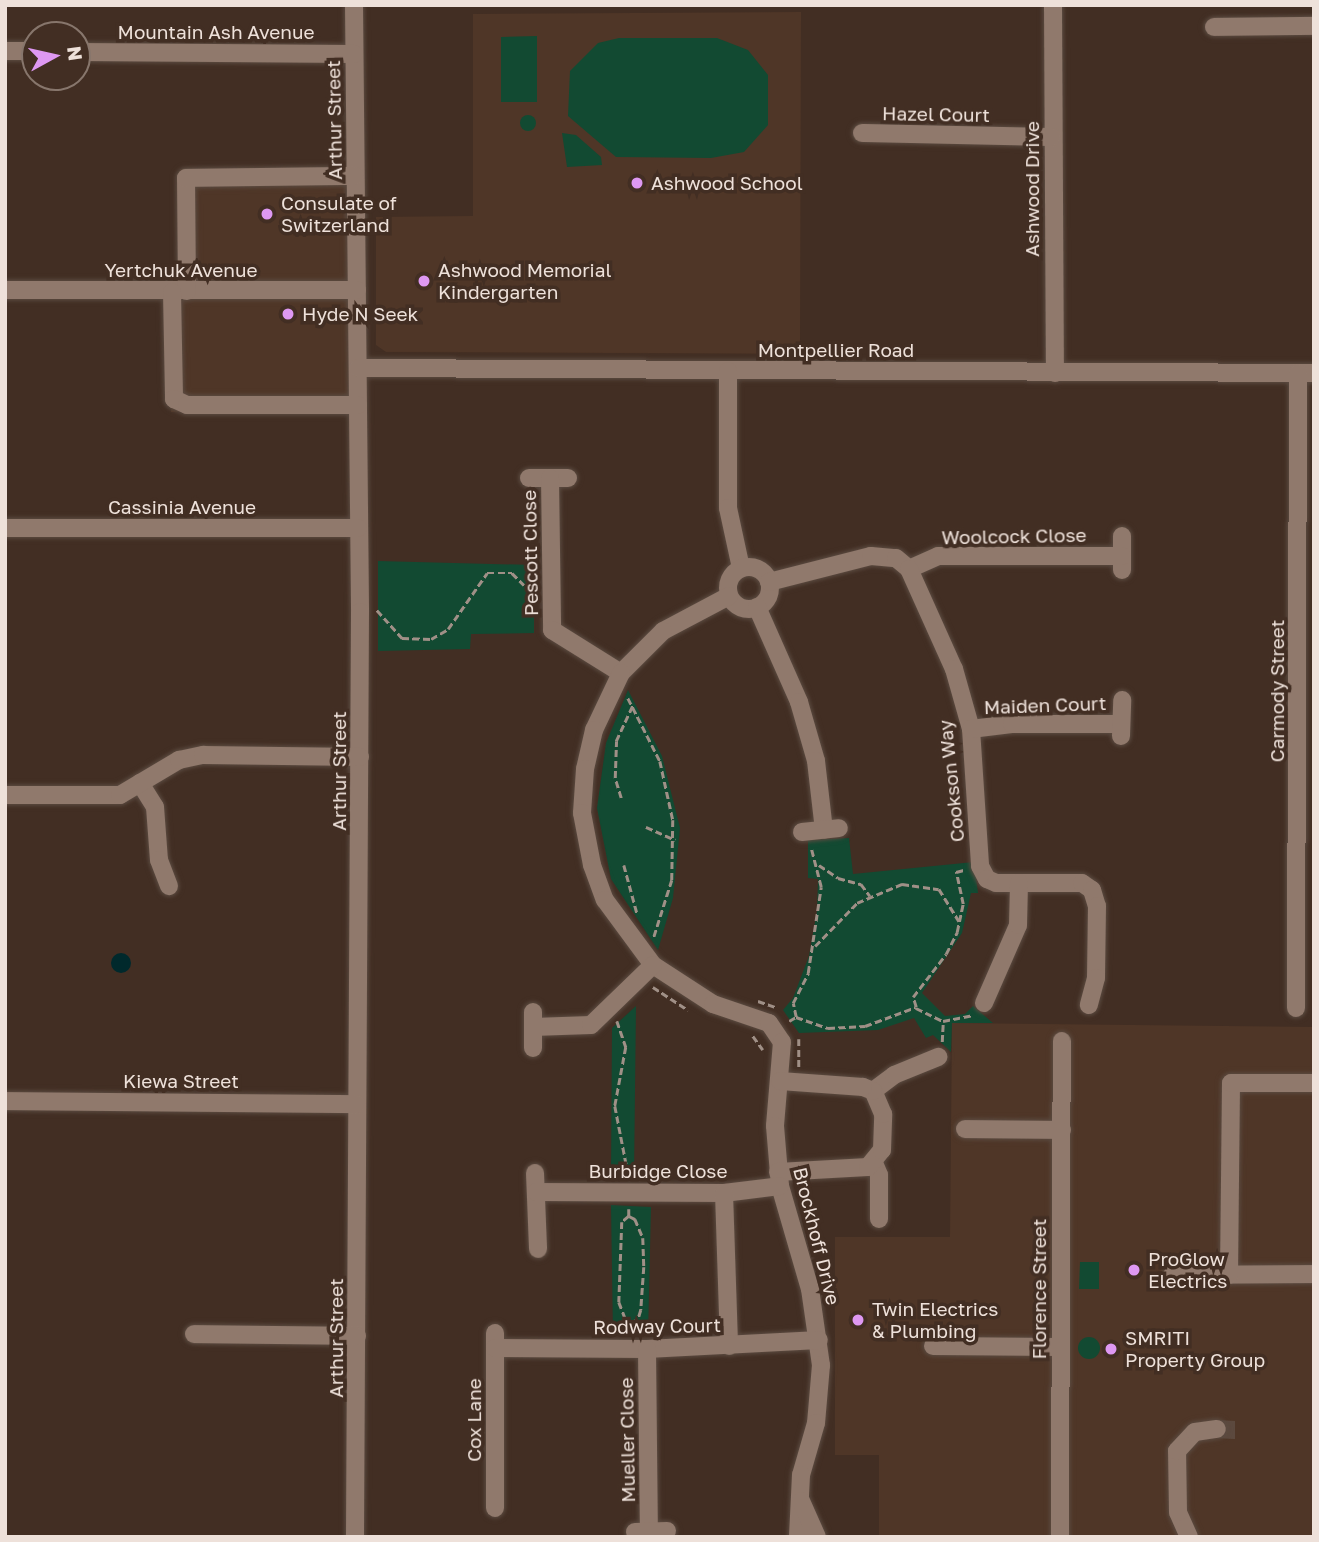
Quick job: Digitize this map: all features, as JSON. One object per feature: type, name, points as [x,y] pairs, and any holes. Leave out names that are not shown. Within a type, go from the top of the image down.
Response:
[{"type":"street","name":"Arthur Street","points":[[355,5],[360,612],[355,1537]]},
{"type":"street","name":"Ashwood Drive","points":[[1053,5],[1055,373]]},
{"type":"street","points":[[1214,27],[1314,26]]},
{"type":"street","name":"Mountain Ash Avenue","points":[[91,52],[354,54]]},
{"type":"street","name":"Hazel Court","points":[[862,133],[1052,137]]},
{"type":"street","points":[[355,176],[186,178],[174,399],[187,405],[358,405]]},
{"type":"street","name":"Yertchuk Avenue","points":[[5,290],[356,290]]},
{"type":"street","name":"Montpellier Road","points":[[358,369],[1306,373]]},
{"type":"street","points":[[729,371],[728,508],[741,568]]},
{"type":"street","name":"Carmody Street","points":[[1296,1008],[1305,890],[1306,373]]},
{"type":"street","name":"Pescott Close","points":[[529,478],[559,478],[549,598],[552,630],[618,680]]},
{"type":"street","name":"Cassinia Avenue","points":[[5,528],[358,528]]},
{"type":"street","name":"Woolcock Close","points":[[909,569],[938,556],[1122,563],[1122,536]]},
{"type":"street","points":[[769,582],[871,556],[896,558],[909,569]]},
{"type":"street","points":[[741,568],[758,569],[769,582],[768,597],[757,607],[741,607],[729,596],[729,579],[741,568]]},
{"type":"street","name":"Cookson Way","points":[[909,569],[954,669],[971,729],[980,866],[987,879],[996,883],[1082,883],[1092,890],[1097,906],[1096,978],[1087,1006]]},
{"type":"street","name":"Brockhoff Drive","points":[[729,596],[663,631],[618,680],[594,730],[584,769],[582,813],[592,864],[605,900],[653,965],[713,1004],[769,1023],[782,1042],[775,1126],[779,1179],[810,1289],[819,1340],[818,1408],[799,1498],[798,1537]]},
{"type":"street","points":[[757,607],[799,702],[817,761],[818,830]]},
{"type":"street","name":"Maiden Court","points":[[971,729],[1012,724],[1121,730],[1122,701]]},
{"type":"street","points":[[5,795],[120,795],[178,760],[203,755],[360,757]]},
{"type":"street","points":[[140,783],[155,807],[159,860],[169,886]]},
{"type":"street","points":[[984,1003],[1018,925],[1019,883]]},
{"type":"street","points":[[533,1048],[533,1019],[591,1025],[653,965]]},
{"type":"street","name":"Florence Street","points":[[1060,1537],[1062,1041]]},
{"type":"street","points":[[873,1091],[881,1082],[938,1057]]},
{"type":"street","points":[[780,1081],[873,1091]]},
{"type":"street","points":[[1229,1275],[1231,1083],[1314,1083]]},
{"type":"street","points":[[873,1091],[883,1114],[882,1150],[874,1163],[879,1175],[879,1219]]},
{"type":"street","name":"Kiewa Street","points":[[5,1101],[357,1104]]},
{"type":"street","points":[[965,1129],[1062,1130]]},
{"type":"street","name":"Burbidge Close","points":[[536,1192],[724,1193],[779,1179],[858,1170],[874,1163]]},
{"type":"street","points":[[535,1173],[538,1249]]},
{"type":"street","points":[[724,1193],[729,1346]]},
{"type":"street","points":[[1172,1275],[1314,1274]]},
{"type":"street","points":[[194,1334],[357,1336]]},
{"type":"street","name":"Rodway Court","points":[[495,1340],[647,1349],[819,1340]]},
{"type":"street","name":"Cox Lane","points":[[495,1340],[495,1508]]},
{"type":"street","points":[[933,1346],[1059,1347]]},
{"type":"street","name":"Mueller Close","points":[[647,1349],[650,1532]]},
{"type":"street","points":[[1189,1537],[1178,1513],[1177,1451],[1195,1432],[1217,1429]]},
{"type":"street","points":[[799,1498],[817,1537]]},
{"type":"path","points":[[360,612],[379,610],[402,638],[431,639],[448,629],[487,573],[512,573],[530,596],[549,598]]},
{"type":"path","points":[[618,680],[660,761],[675,840],[667,908],[651,941],[647,935]]},
{"type":"path","points":[[621,799],[615,778],[616,741],[633,705]]},
{"type":"path","points":[[646,827],[675,840]]},
{"type":"path","points":[[796,1017],[793,1003],[808,973],[821,887],[817,862],[818,830]]},
{"type":"path","points":[[817,862],[827,874],[861,884],[870,896]]},
{"type":"path","points":[[624,865],[639,918]]},
{"type":"path","points":[[916,1007],[914,997],[946,954],[959,922],[962,895],[956,872],[968,872]]},
{"type":"path","points":[[813,948],[836,922],[870,896],[902,884],[929,885],[948,897],[959,922]]},
{"type":"path","points":[[916,1007],[943,1021],[976,1014],[984,1003]]},
{"type":"path","points":[[796,1017],[812,1025],[854,1028],[879,1025],[916,1007]]},
{"type":"path","points":[[789,1021],[796,1017]]},
{"type":"path","points":[[938,1057],[943,1021]]},
{"type":"path","points":[[748,1034],[761,1044],[765,1059]]},
{"type":"path","points":[[629,1216],[635,1219],[643,1238],[644,1267],[641,1310],[638,1320],[630,1323]]},
{"type":"shaded area","name":"Ashwood School","points":[[801,12],[800,354],[386,352],[376,345],[376,217],[473,216],[473,14]]},
{"type":"shaded area","points":[[345,167],[352,409],[171,412],[170,284],[181,284],[180,169]]},
{"type":"shaded area","points":[[952,1023],[1314,1027],[1314,1537],[879,1537],[879,1455],[835,1455],[835,1237],[950,1237]]},
{"type":"green space","points":[[537,36],[537,102],[501,102],[501,37]]},
{"type":"green space","points":[[619,38],[717,38],[748,50],[768,75],[768,125],[744,152],[711,158],[616,157],[568,116],[570,71],[598,43]]},
{"type":"green space","points":[[525,115],[531,115],[536,123],[534,129],[525,131],[520,126],[520,120]]},
{"type":"green space","points":[[562,133],[576,135],[601,157],[602,165],[567,167]]},
{"type":"green space","points":[[378,561],[534,565],[534,633],[471,634],[470,649],[378,651]]},
{"type":"green space","points":[[628,690],[662,756],[680,828],[673,898],[658,950],[611,879],[597,808],[606,743]]},
{"type":"green space","points":[[849,838],[853,874],[974,862],[978,893],[971,893],[962,933],[922,993],[945,1016],[965,1014],[973,1006],[993,1023],[952,1023],[951,1052],[933,1035],[926,1038],[914,1018],[878,1030],[799,1033],[783,1010],[793,998],[809,956],[817,911],[818,879],[808,878],[808,840]]},
{"type":"green space","points":[[636,1006],[634,1175],[611,1175],[612,1028]]},
{"type":"green space","points":[[611,1205],[651,1207],[648,1335],[613,1335]]},
{"type":"green space","points":[[1080,1262],[1099,1262],[1099,1289],[1079,1289]]},
{"type":"green space","points":[[1085,1337],[1093,1337],[1100,1344],[1100,1352],[1093,1359],[1085,1359],[1078,1352],[1078,1344]]},
{"type":"water","points":[[121,953],[128,956],[131,963],[128,970],[121,973],[114,970],[111,963],[114,956]]},
{"type":"tunnel","points":[[1217,1429],[1239,1430]]},
{"type":"place","name":"Ashwood School","points":[[637,183]]},
{"type":"place","name":"Consulate of Switzerland","points":[[267,214]]},
{"type":"place","name":"Ashwood Memorial Kindergarten","points":[[424,281]]},
{"type":"place","name":"Hyde N Seek","points":[[288,314]]},
{"type":"place","name":"ProGlow Electrics","points":[[1134,1270]]},
{"type":"place","name":"Twin Electrics & Plumbing","points":[[858,1320]]},
{"type":"place","name":"SMRITI Property Group","points":[[1111,1349]]}]
